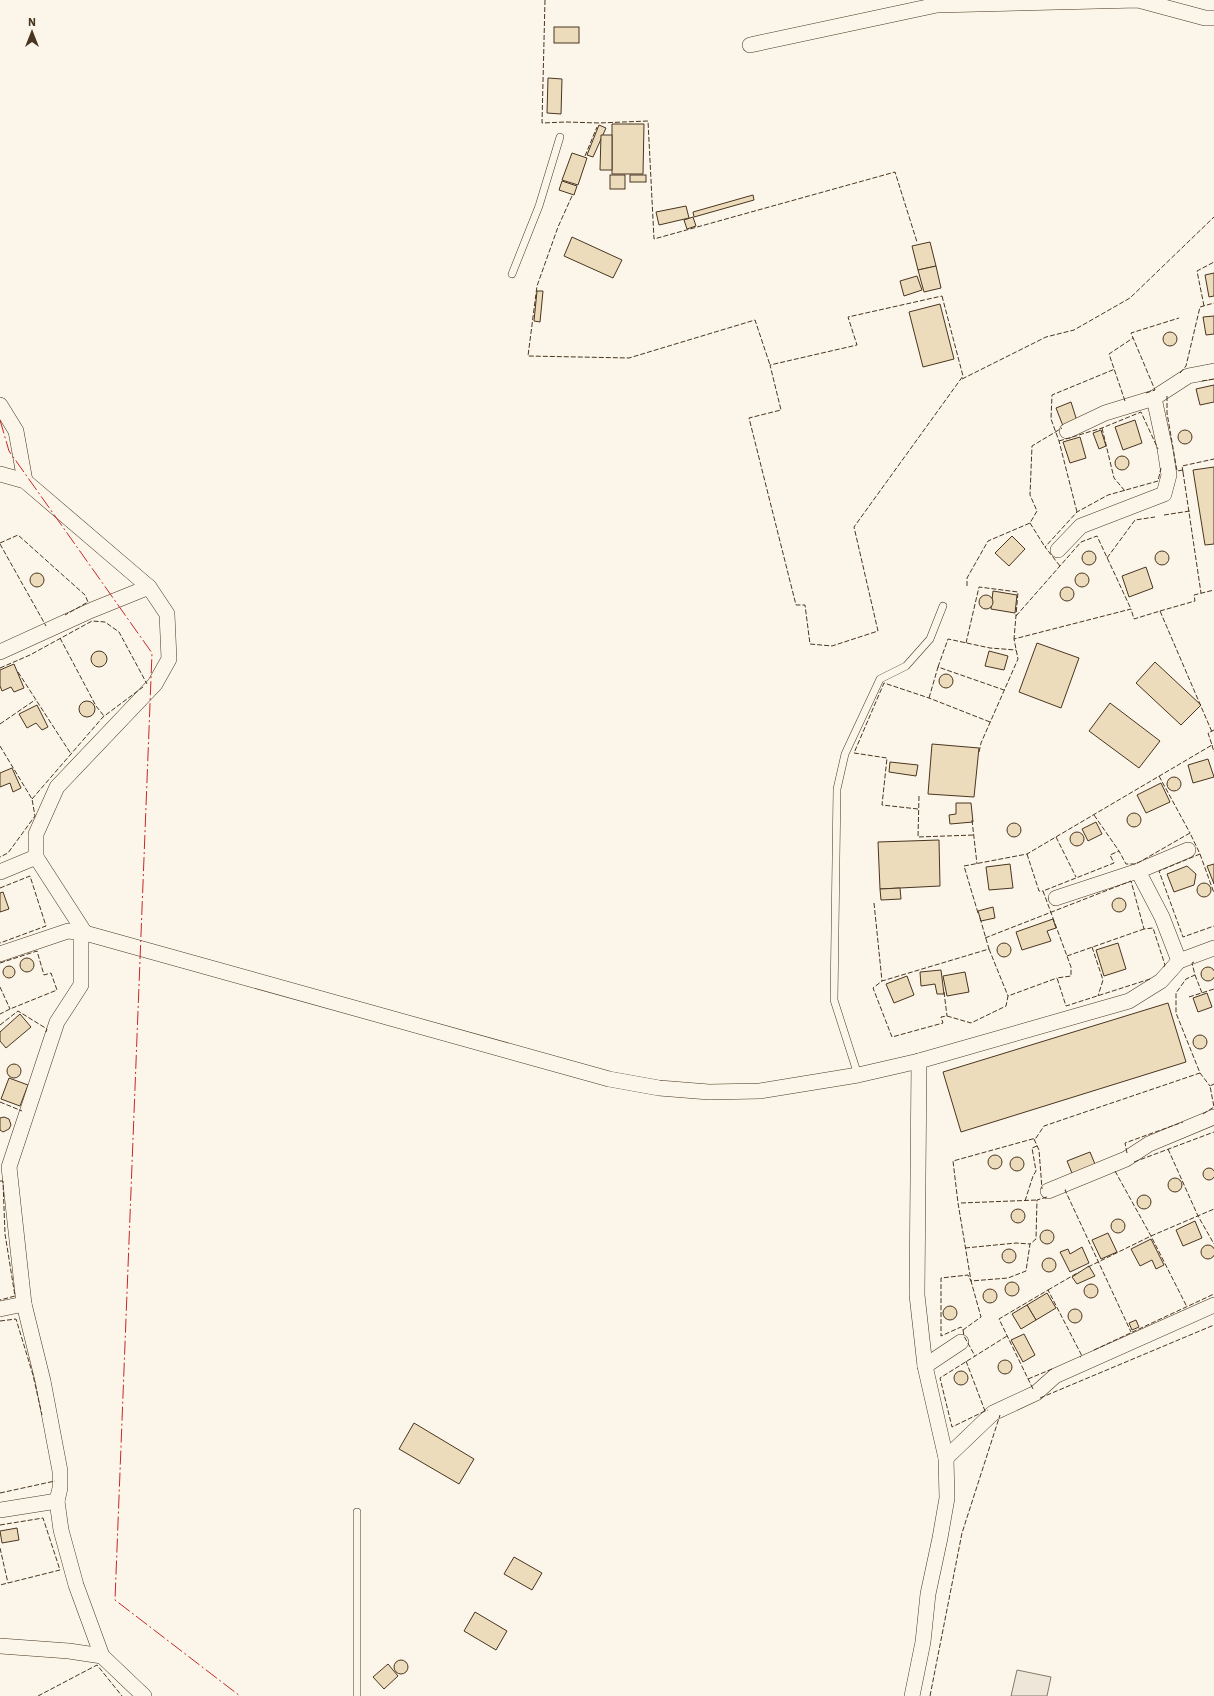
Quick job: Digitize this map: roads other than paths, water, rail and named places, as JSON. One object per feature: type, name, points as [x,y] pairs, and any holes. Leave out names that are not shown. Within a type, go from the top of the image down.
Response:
[{"type":"street","points":[[750,45],[937,5],[1138,0],[1205,18],[1214,18]]},
{"type":"street","points":[[1067,431],[1105,413],[1154,398],[1188,376],[1214,371]]},
{"type":"street","points":[[1058,550],[1080,526],[1164,494],[1168,475],[1165,449],[1154,398]]},
{"type":"street","points":[[0,405],[16,431],[25,481]]},
{"type":"street","points":[[0,474],[25,481],[149,587],[167,614],[169,659],[156,684],[57,788],[36,834],[36,857],[84,933]]},
{"type":"street","points":[[0,652],[92,610],[149,587]]},
{"type":"street","points":[[1056,898],[1138,871],[1188,850]]},
{"type":"street","points":[[0,872],[36,857]]},
{"type":"street","points":[[1138,871],[1162,917],[1179,961]]},
{"type":"street","points":[[0,954],[68,931],[84,933],[609,1079],[644,1086],[709,1092],[760,1091],[858,1075],[919,1061],[1129,1001],[1160,981],[1179,961],[1214,948]]},
{"type":"street","points":[[84,933],[81,940],[81,985],[57,1022],[5,1168],[24,1304],[43,1381],[60,1471],[60,1488],[57,1501],[61,1530],[76,1585],[102,1656],[144,1696]]},
{"type":"street","points":[[912,1696],[923,1642],[928,1594],[947,1498],[946,1458],[925,1366],[917,1294],[919,1061]]},
{"type":"street","points":[[1048,1191],[1126,1159],[1149,1144],[1214,1117]]},
{"type":"street","points":[[0,1309],[24,1304]]},
{"type":"street","points":[[946,1458],[993,1413],[1036,1392],[1055,1376],[1214,1305]]},
{"type":"street","points":[[925,1366],[961,1342]]},
{"type":"street","points":[[0,1510],[57,1501]]},
{"type":"street","points":[[0,1646],[69,1651],[102,1656]]},
{"type":"lane","points":[[512,274],[538,206],[560,137]]},
{"type":"lane","points":[[858,1075],[834,1000],[837,789],[845,754],[880,679],[906,666],[930,639],[943,606]]},
{"type":"lane","points":[[357,1512],[357,1696]]}]
